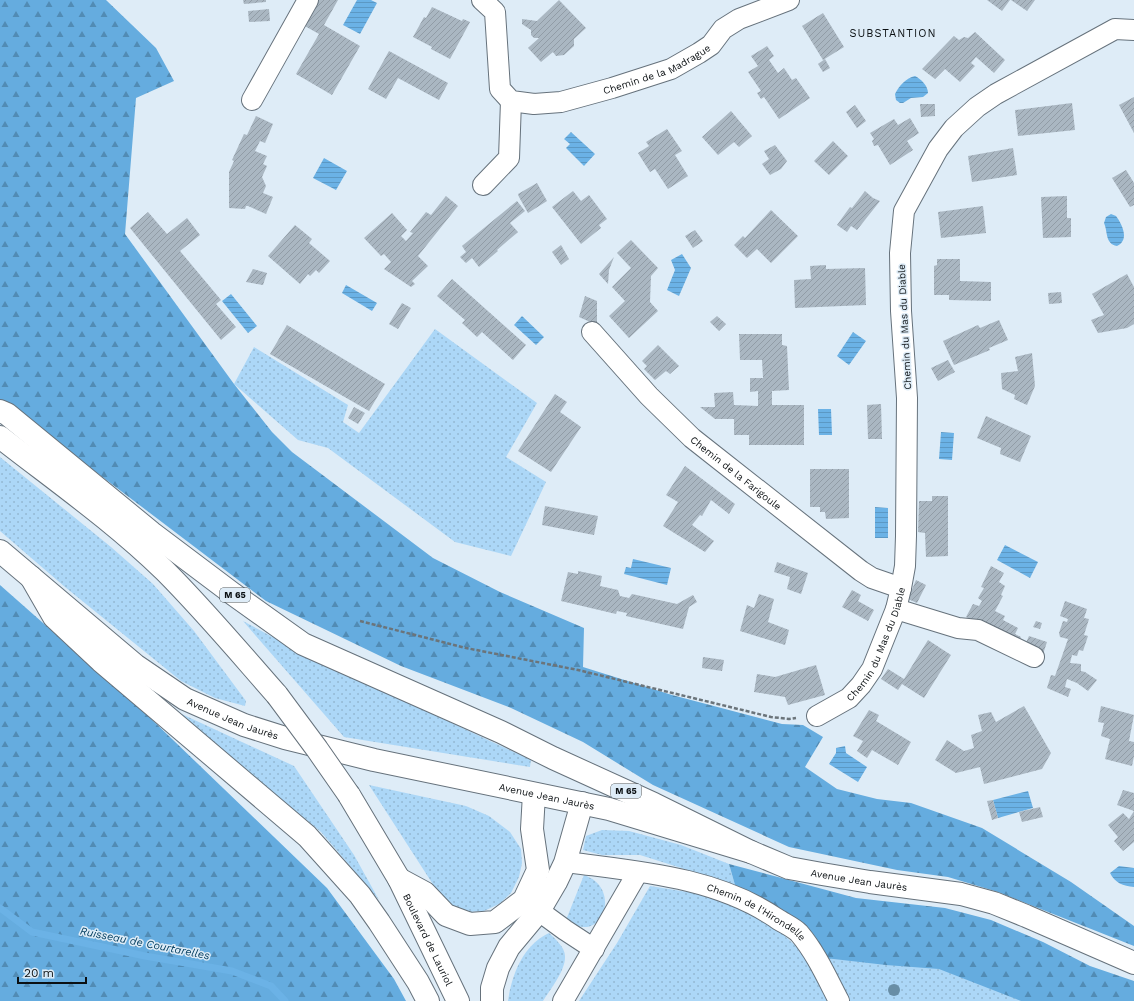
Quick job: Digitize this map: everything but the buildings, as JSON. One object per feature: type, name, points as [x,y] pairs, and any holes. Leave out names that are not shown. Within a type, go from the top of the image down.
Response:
[{"type":"main road","name":"M 65","points":[[0,411],[6,414],[152,533],[303,644],[501,732],[553,758],[654,804],[750,852]]},
{"type":"main road","name":"Boulevard de Lauriol","points":[[0,437],[124,534],[164,571],[202,610],[277,695],[317,749],[348,795],[399,879],[458,1001]]},
{"type":"main road","name":"Avenue Jean Jaurès","points":[[0,551],[134,665],[185,699],[244,726],[285,738],[374,760],[609,809],[750,852],[789,868],[961,894],[1026,916],[1134,963]]},
{"type":"main road","points":[[31,577],[54,617],[101,661],[307,836],[360,895],[428,1001]]},
{"type":"main road","points":[[532,905],[538,870],[532,829],[534,794]]},
{"type":"main road","points":[[492,1001],[492,988],[498,968],[509,947],[532,905],[556,882],[564,863],[582,803]]},
{"type":"main road","points":[[538,870],[564,863]]},
{"type":"main road","points":[[399,879],[425,894],[446,915],[470,924],[495,922],[532,905]]},
{"type":"street","points":[[252,100],[308,0]]},
{"type":"street","points":[[482,0],[495,12],[500,89],[511,101],[510,158],[483,185]]},
{"type":"street","name":"Chemin de la Madrague","points":[[511,101],[534,104],[560,102],[612,88],[670,69],[711,45],[723,29],[739,19],[789,0]]},
{"type":"street","name":"Chemin du Mas du Diable","points":[[816,716],[849,698],[862,685],[875,663],[896,609],[905,566],[907,398],[901,311],[900,253],[904,211],[938,149],[954,128],[977,107],[996,94],[1115,29],[1134,30]]},
{"type":"street","name":"Chemin de la Farigoule","points":[[592,332],[649,396],[692,438],[860,571],[872,578],[901,588]]},
{"type":"street","points":[[896,609],[958,628],[978,630],[1034,657]]},
{"type":"street","name":"Chemin de l'Hirondelle","points":[[564,863],[574,863],[678,878],[718,890],[760,906],[798,932],[818,961],[839,1001]]},
{"type":"street","points":[[563,1001],[638,872]]},
{"type":"street","points":[[532,905],[594,949]]},
{"type":"path","points":[[360,621],[466,648],[578,670],[771,717],[789,719],[816,716]]},
{"type":"shaded area","points":[[357,0],[371,0],[377,3],[360,34],[343,25]]},
{"type":"shaded area","points":[[915,76],[924,83],[928,93],[923,97],[911,98],[903,103],[900,103],[896,100],[895,94],[906,80]]},
{"type":"shaded area","points":[[571,132],[595,154],[584,166],[566,148],[570,144],[564,139]]},
{"type":"shaded area","points":[[324,158],[347,171],[336,190],[313,178]]},
{"type":"shaded area","points":[[1111,214],[1116,216],[1121,223],[1124,232],[1123,240],[1117,246],[1110,243],[1104,223],[1106,217]]},
{"type":"shaded area","points":[[682,254],[691,268],[679,296],[667,290],[675,270],[671,260]]},
{"type":"shaded area","points":[[346,285],[377,303],[372,311],[342,293]]},
{"type":"shaded area","points":[[231,294],[257,326],[248,333],[222,301]]},
{"type":"shaded area","points":[[522,316],[544,337],[536,345],[514,325]]},
{"type":"shaded area","points":[[435,329],[537,403],[506,457],[546,482],[511,556],[455,542],[328,448],[298,440],[234,384],[254,347],[348,405],[343,422],[359,433]]},
{"type":"shaded area","points":[[853,332],[866,341],[849,365],[837,356]]},
{"type":"shaded area","points":[[818,409],[831,409],[832,435],[819,435]]},
{"type":"shaded area","points":[[941,432],[954,433],[952,460],[939,459]]},
{"type":"shaded area","points":[[0,457],[111,547],[153,584],[194,631],[246,701],[245,706],[215,698],[181,681],[65,587],[0,531]]},
{"type":"shaded area","points":[[875,507],[888,508],[888,538],[875,538]]},
{"type":"shaded area","points":[[1005,545],[1038,562],[1030,578],[997,560]]},
{"type":"shaded area","points":[[633,559],[671,568],[667,585],[624,574],[626,567],[631,568]]},
{"type":"shaded area","points":[[243,621],[308,656],[531,760],[530,767],[344,737]]},
{"type":"shaded area","points":[[173,710],[294,766],[354,855],[379,900],[321,832]]},
{"type":"shaded area","points":[[845,746],[846,753],[867,767],[858,782],[829,764],[836,753],[836,748]]},
{"type":"shaded area","points":[[369,785],[466,806],[489,816],[510,832],[521,849],[522,863],[519,877],[511,893],[499,904],[484,911],[467,912],[450,904],[434,886]]},
{"type":"shaded area","points":[[1028,791],[1033,808],[998,818],[993,800]]},
{"type":"shaded area","points":[[602,830],[629,831],[681,845],[729,864],[735,885],[640,855],[602,855],[583,850],[586,836]]},
{"type":"shaded area","points":[[1119,866],[1134,868],[1134,887],[1126,886],[1114,879],[1110,873]]},
{"type":"shaded area","points":[[584,875],[594,880],[601,888],[605,904],[599,919],[594,925],[586,927],[576,926],[566,920]]},
{"type":"shaded area","points":[[650,886],[694,893],[731,903],[764,917],[798,948],[832,1001],[579,1001],[617,943]]},
{"type":"shaded area","points":[[549,933],[559,943],[565,953],[565,962],[557,980],[543,1001],[508,1001],[512,981],[520,961],[532,945]]},
{"type":"shaded area","points":[[820,949],[940,960],[1044,1001],[849,1001]]},
{"type":"green space","points":[[0,0],[106,0],[156,48],[174,81],[136,98],[125,234],[234,384],[272,432],[292,452],[433,558],[500,592],[584,628],[583,667],[672,695],[782,724],[803,725],[823,737],[805,767],[837,789],[877,799],[911,803],[982,828],[1071,882],[1134,926],[1134,946],[998,892],[948,877],[897,870],[789,847],[653,785],[583,742],[511,708],[401,666],[266,601],[51,438],[0,403]]},
{"type":"green space","points":[[0,585],[145,713],[327,888],[394,979],[406,1001],[0,1001]]},
{"type":"green space","points":[[729,864],[856,898],[945,908],[991,920],[1043,942],[1090,966],[1134,981],[1134,1001],[1021,1001],[939,969],[825,958],[768,903],[735,885]]},
{"type":"waterway","name":"Ruisseau de Courtarelles","points":[[0,908],[32,932],[145,956],[232,971],[271,986],[285,1001]]},
{"type":"district","name":"SUBSTANTION","points":[[893,33]]}]
